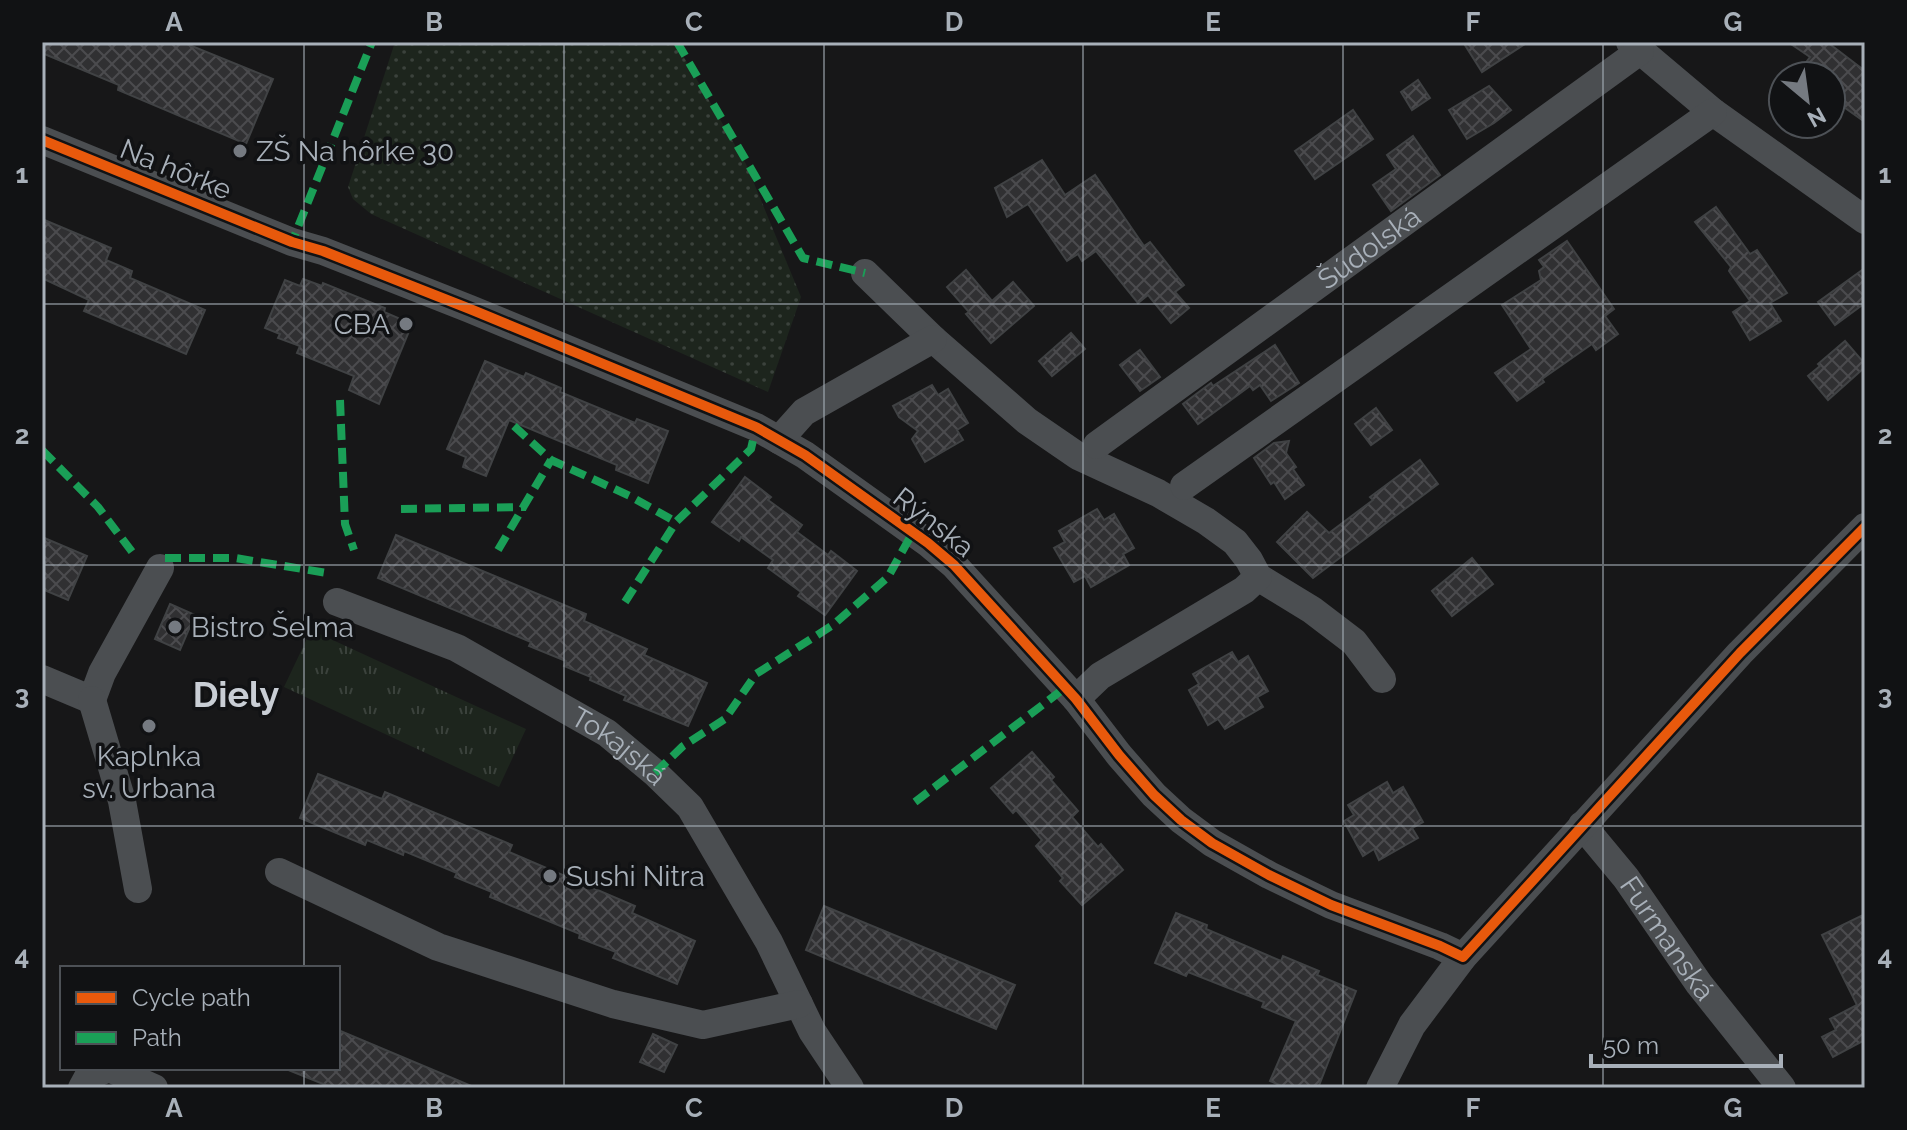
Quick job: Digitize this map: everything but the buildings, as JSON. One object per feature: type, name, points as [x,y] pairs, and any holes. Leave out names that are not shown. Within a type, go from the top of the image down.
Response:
[{"type":"street","name":"Šúdolská","points":[[1097,445],[1635,46],[1713,112],[1865,220]]},
{"type":"street","points":[[1184,486],[1713,112]]},
{"type":"street","name":"Na hôrke","points":[[42,140],[292,242]]},
{"type":"street","name":"Rýnska","points":[[292,242],[323,251],[470,309],[742,421],[805,455],[954,565],[1076,699],[1154,795],[1181,820],[1212,843],[1269,875],[1331,905],[1463,957]]},
{"type":"street","points":[[865,273],[933,339],[1027,421],[1078,456],[1158,493],[1235,542],[1258,577],[1312,610],[1354,642],[1382,679]]},
{"type":"street","points":[[779,440],[804,412],[933,339]]},
{"type":"street","points":[[1380,1088],[1412,1025],[1463,957],[1740,653],[1865,527]]},
{"type":"street","points":[[138,889],[122,801],[92,700],[102,673],[160,568]]},
{"type":"street","points":[[1076,699],[1100,676],[1244,590],[1258,577]]},
{"type":"street","name":"Tokajská","points":[[337,602],[457,648],[607,733],[655,773],[690,807],[769,942],[812,1031],[850,1088]]},
{"type":"street","points":[[42,679],[92,700]]},
{"type":"street","name":"Furmanská","points":[[1582,825],[1626,878],[1699,984],[1782,1088]]},
{"type":"street","points":[[279,872],[438,947],[613,1004],[703,1025],[799,1004]]},
{"type":"street","points":[[82,1088],[88,1077],[104,1070]]},
{"type":"street","points":[[114,1070],[154,1088]]},
{"type":"green space","points":[[395,42],[675,42],[746,164],[801,297],[768,392],[371,214],[353,199],[348,187]]},
{"type":"green space","points":[[311,630],[526,729],[499,787],[284,687]]},
{"type":"marked path","points":[[298,244],[292,242],[372,42]]},
{"type":"marked path","points":[[677,42],[803,258],[865,273]]},
{"type":"marked path","points":[[340,400],[345,524],[354,550]]},
{"type":"marked path","points":[[514,426],[551,460],[630,496],[676,522]]},
{"type":"marked path","points":[[625,602],[676,522],[751,449],[756,427]]},
{"type":"marked path","points":[[42,450],[98,507],[136,557]]},
{"type":"marked path","points":[[498,550],[551,460]]},
{"type":"marked path","points":[[401,509],[526,507]]},
{"type":"marked path","points":[[655,773],[683,746],[725,719],[756,674],[833,625],[888,577],[913,532]]},
{"type":"marked path","points":[[165,558],[235,558],[327,573]]},
{"type":"marked path","points":[[915,802],[1066,687]]},
{"type":"cycle path","points":[[42,140],[292,242],[323,251],[470,309],[756,427],[805,455],[954,565],[1076,699],[1154,795],[1181,820],[1212,843],[1269,875],[1331,905],[1463,957],[1740,653],[1865,527]]},
{"type":"place","name":"ZŠ Na hôrke 30","points":[[240,151]]},
{"type":"place","name":"CBA","points":[[406,324]]},
{"type":"place","name":"Bistro Šelma","points":[[175,627]]},
{"type":"place","name":"Kaplnka sv. Urbana","points":[[149,726]]},
{"type":"place","name":"Sushi Nitra","points":[[550,876]]},
{"type":"district","name":"Diely","points":[[236,694]]}]
